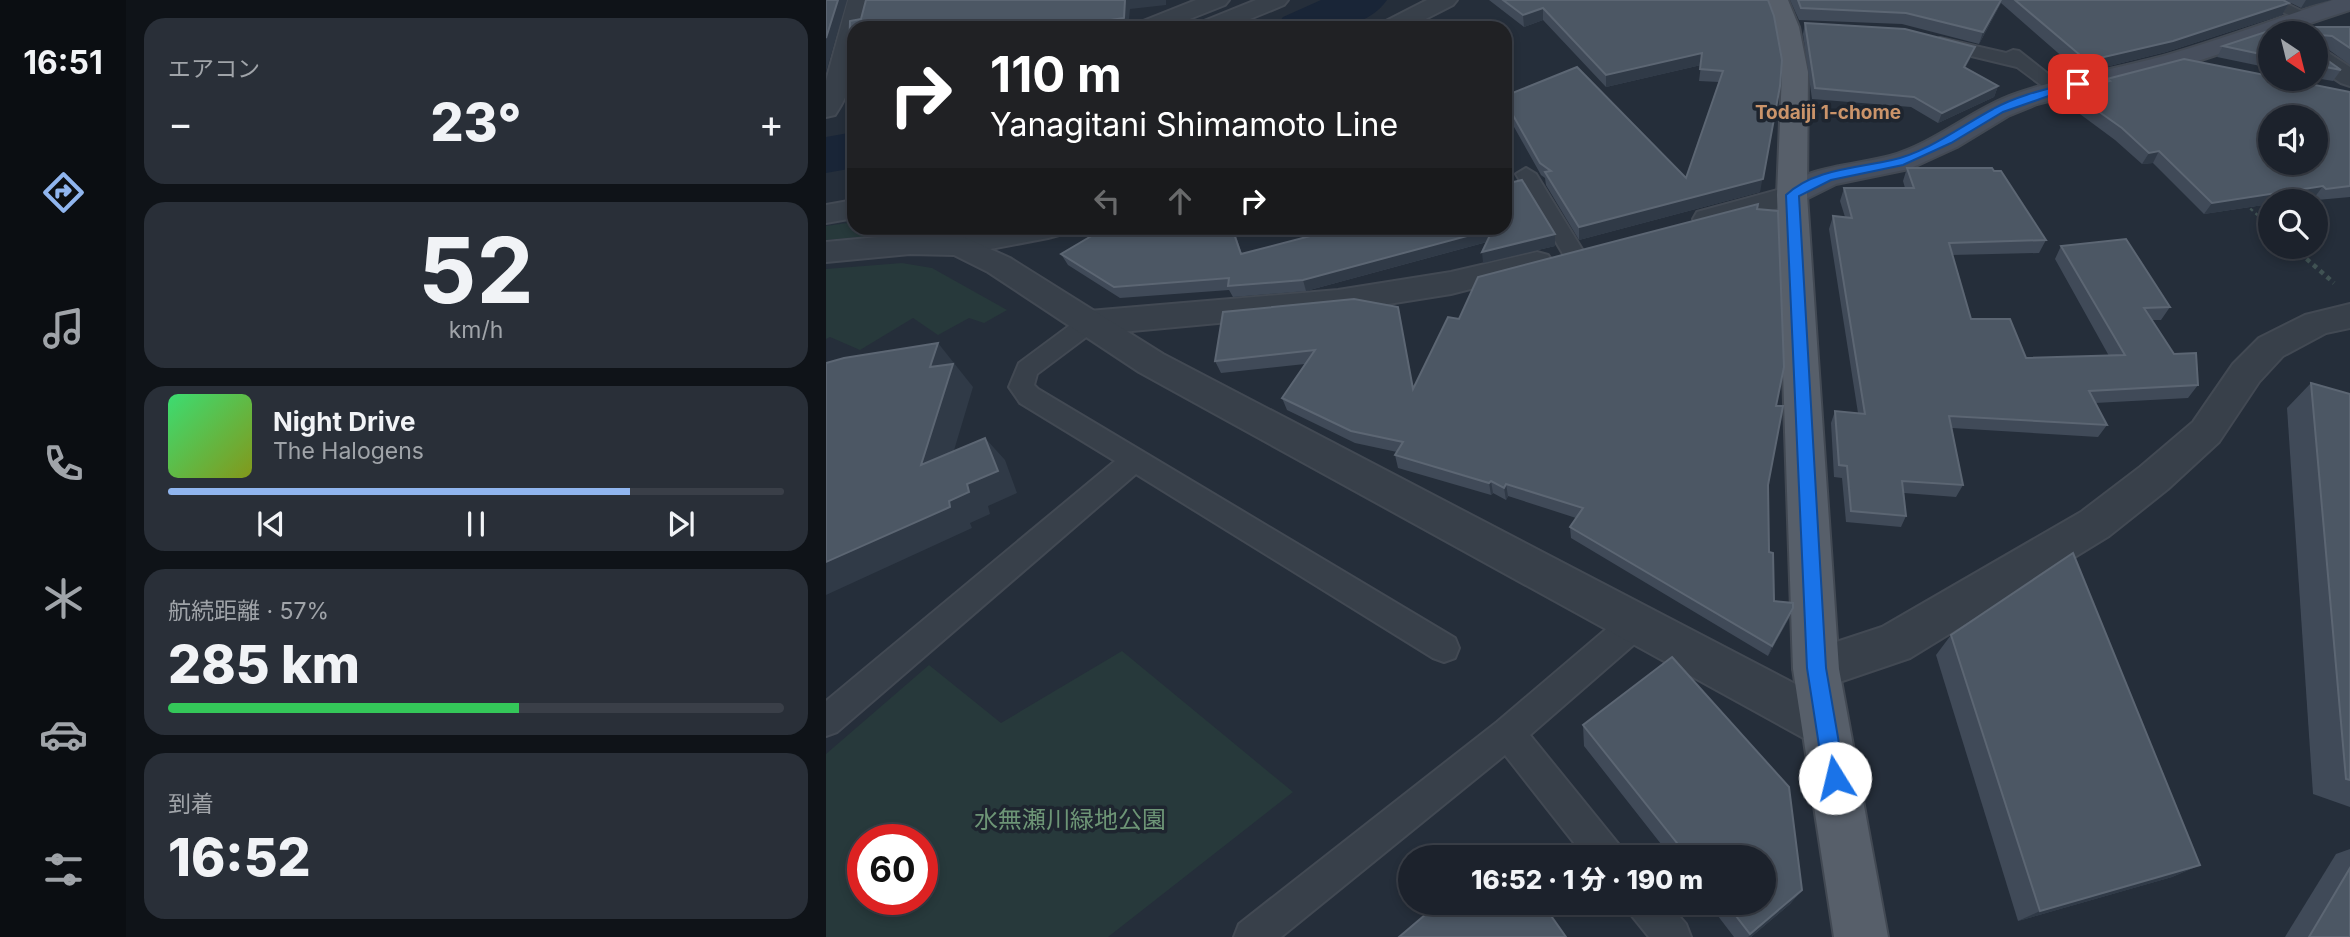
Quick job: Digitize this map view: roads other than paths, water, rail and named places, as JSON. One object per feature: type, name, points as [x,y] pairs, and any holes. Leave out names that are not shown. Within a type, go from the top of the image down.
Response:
[{"type":"main road","points":[[2296,21],[2350,2]]},
{"type":"main road","points":[[1787,18],[1795,72],[1792,195],[1816,668],[1861,937]]},
{"type":"main road","points":[[1792,195],[1828,177],[1899,163],[1947,141],[1999,110],[2058,89],[2177,60],[2258,35]]},
{"type":"street","points":[[1164,21],[1217,0]]},
{"type":"street","points":[[1224,21],[1276,0]]},
{"type":"street","points":[[1404,21],[1445,0]]},
{"type":"street","points":[[861,21],[867,2]]},
{"type":"street","points":[[2177,60],[2222,70]]},
{"type":"street","points":[[2328,64],[2350,78]]},
{"type":"street","points":[[837,104],[847,70]]},
{"type":"street","points":[[2328,91],[2350,95]]},
{"type":"street","points":[[1676,227],[1792,195]]},
{"type":"street","points":[[826,214],[847,210]]},
{"type":"street","points":[[826,252],[910,244],[959,245],[1011,235]]},
{"type":"street","points":[[959,245],[999,265],[1151,363],[1826,726]]},
{"type":"street","points":[[1089,323],[1338,301],[1451,283],[1587,250]]},
{"type":"street","points":[[1816,668],[1894,644],[2095,524],[2154,478],[2206,432],[2246,373],[2272,347],[2317,323],[2345,302]]},
{"type":"lane","points":[[2264,0],[2305,17]]},
{"type":"lane","points":[[1923,37],[1950,46],[2017,59],[2058,89]]},
{"type":"lane","points":[[1526,174],[1587,250]]},
{"type":"lane","points":[[1089,323],[1027,369],[1021,387],[1029,396],[1444,648]]},
{"type":"lane","points":[[826,721],[1135,460]]},
{"type":"lane","points":[[1252,937],[1508,733],[1635,624]]},
{"type":"lane","points":[[1508,733],[1598,845]]},
{"type":"lane","points":[[1655,915],[1673,937]]},
{"type":"waterway","points":[[1316,21],[1362,0]]},
{"type":"waterway","points":[[826,155],[847,151]]},
{"type":"district","name":"Todaiji 1-chome","points":[[1828,112]]},
{"type":"park label","name":"水無瀬川緑地公園","points":[[1070,819]]}]
